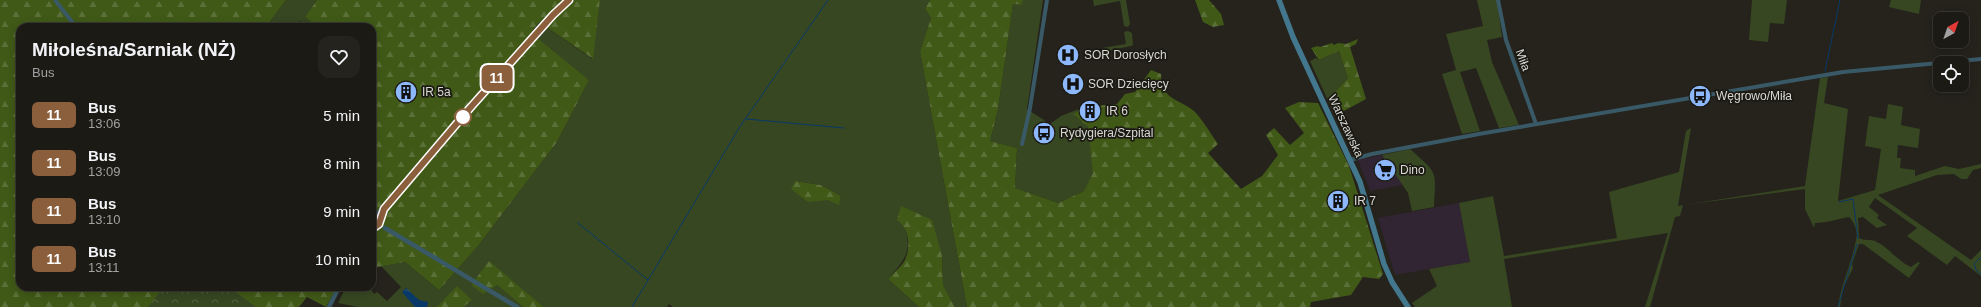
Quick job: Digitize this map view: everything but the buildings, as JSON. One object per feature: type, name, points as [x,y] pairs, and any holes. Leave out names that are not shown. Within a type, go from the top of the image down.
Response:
[{"type":"main road","name":"Warszawska","points":[[1279,0],[1293,37],[1350,160],[1364,194],[1384,264],[1392,282],[1408,307]]},
{"type":"street","points":[[55,0],[73,23]]},
{"type":"street","points":[[517,307],[385,228],[376,225],[384,209],[485,91],[553,15],[569,0]]},
{"type":"street","points":[[1022,144],[1030,108],[1047,0]]},
{"type":"street","name":"Miła","points":[[1498,0],[1510,53],[1536,124]]},
{"type":"street","points":[[1350,160],[1372,154],[1536,124],[1842,72],[1981,58]]},
{"type":"street","points":[[376,214],[384,209]]},
{"type":"street","points":[[329,307],[337,291]]},
{"type":"shaded area","points":[[1382,155],[1403,185],[1370,191],[1358,160]]},
{"type":"shaded area","points":[[1459,203],[1470,262],[1395,275],[1378,218]]},
{"type":"green space","points":[[0,0],[286,0],[269,23],[16,23],[16,291],[335,291],[326,307],[307,297],[299,307],[0,307]]},
{"type":"green space","points":[[286,0],[317,0],[305,17],[312,23],[302,23],[300,21],[299,23],[269,23]]},
{"type":"green space","points":[[317,0],[600,0],[593,59],[539,22],[531,33],[589,80],[557,142],[478,246],[439,290],[405,262],[376,267],[376,23],[312,23],[305,17]]},
{"type":"green space","points":[[600,0],[930,0],[925,9],[931,18],[920,51],[967,307],[955,307],[943,285],[942,256],[903,224],[908,241],[908,248],[903,260],[888,279],[919,307],[673,307],[669,304],[667,307],[544,307],[489,262],[471,285],[497,285],[523,307],[357,307],[338,303],[344,291],[372,291],[374,294],[377,292],[387,301],[401,287],[381,266],[405,262],[439,290],[478,246],[557,142],[589,80],[531,34],[539,22],[592,59]],"holes":[[[795,181],[821,185],[841,196],[839,204]]]},
{"type":"green space","points":[[930,0],[1023,0],[1022,5],[1013,4],[998,109],[990,141],[1017,148],[1015,188],[1058,203],[1084,191],[1093,173],[1088,127],[1073,114],[1084,107],[1117,104],[1125,94],[1135,92],[1151,70],[1161,74],[1162,83],[1167,94],[1194,111],[1200,118],[1218,144],[1208,153],[1241,189],[1262,176],[1278,155],[1266,135],[1274,128],[1290,145],[1304,133],[1285,108],[1299,102],[1318,103],[1349,166],[1383,274],[1379,279],[1363,277],[1351,295],[1311,302],[1310,307],[967,307],[920,51],[931,18],[925,9]]},
{"type":"green space","points":[[1023,0],[1043,0],[1027,109],[1050,124],[1061,116],[1084,107],[1073,114],[1088,127],[1094,173],[1084,191],[1058,203],[1015,188],[1017,148],[990,141],[998,109],[1013,4],[1022,5]]},
{"type":"green space","points":[[1093,0],[1126,0],[1130,24],[1128,27],[1124,26],[1120,1],[1094,6]]},
{"type":"green space","points":[[1195,0],[1209,0],[1221,14],[1224,25],[1213,27],[1203,22]]},
{"type":"green space","points":[[1477,0],[1497,0],[1502,37],[1487,40],[1492,62],[1519,125],[1499,128],[1476,68],[1460,72],[1480,131],[1462,134],[1442,74],[1456,70],[1446,34],[1483,26]]},
{"type":"green space","points":[[1752,0],[1787,0],[1784,24],[1770,23],[1768,42],[1749,40]]},
{"type":"green space","points":[[1891,0],[1921,0],[1919,14],[1889,7]]},
{"type":"green space","points":[[1128,31],[1132,33],[1133,45],[1102,52],[1102,48],[1126,44],[1124,32]]},
{"type":"green space","points":[[1358,39],[1356,44],[1350,47],[1366,99],[1340,113],[1332,99],[1333,94],[1348,78],[1339,51],[1319,60],[1311,48],[1332,43],[1334,45],[1338,43],[1346,44]]},
{"type":"green space","points":[[1339,51],[1348,78],[1333,94],[1332,99],[1340,113],[1335,116],[1310,61],[1316,58],[1319,60]]},
{"type":"green space","points":[[1828,77],[1824,103],[1848,109],[1838,201],[1875,190],[1881,149],[1865,146],[1869,116],[1886,119],[1888,104],[1903,107],[1901,125],[1920,129],[1918,148],[1898,145],[1897,158],[1901,158],[1900,168],[1915,170],[1915,176],[1945,166],[1959,169],[1981,164],[1981,168],[1973,170],[1967,179],[1961,179],[1954,174],[1937,175],[1878,195],[1971,260],[1981,250],[1981,276],[1955,256],[1947,265],[1907,236],[1917,228],[1875,198],[1869,207],[1879,215],[1877,218],[1887,225],[1877,228],[1863,217],[1858,218],[1859,238],[1873,240],[1911,267],[1918,262],[1920,263],[1909,278],[1863,244],[1859,244],[1852,264],[1853,268],[1843,288],[1840,307],[1838,307],[1842,290],[1857,237],[1856,228],[1849,217],[1828,222],[1815,223],[1814,228],[1805,209],[1805,189],[1683,205],[1805,186],[1820,78]]},
{"type":"green space","points":[[1691,128],[1678,206],[1683,205],[1680,216],[1675,217],[1650,307],[1645,307],[1668,233],[1504,259],[1512,307],[1415,307],[1412,303],[1437,286],[1429,269],[1470,262],[1459,203],[1493,196],[1504,256],[1617,238],[1609,192],[1679,172],[1686,131]]},
{"type":"green space","points":[[1410,149],[1426,163],[1433,174],[1435,179],[1434,207],[1412,211],[1408,193],[1382,155]]},
{"type":"green space","points":[[795,181],[821,185],[841,196],[839,205],[828,200],[808,202],[791,189]]},
{"type":"green space","points":[[901,206],[932,220],[942,256],[943,285],[955,307],[919,307],[888,279],[903,263],[908,252],[908,237],[904,227],[897,220]]},
{"type":"green space","points":[[489,261],[544,307],[523,307],[497,285],[483,294],[471,285]]},
{"type":"green space","points":[[457,286],[472,300],[463,307],[437,307]]},
{"type":"green space","points":[[161,291],[234,291],[256,307],[148,307]]},
{"type":"water","points":[[406,288],[419,300],[428,302],[427,307],[415,307],[402,292]]},
{"type":"waterway","points":[[632,307],[739,128],[828,0]]},
{"type":"waterway","points":[[1825,71],[1840,0]]},
{"type":"waterway","points":[[746,119],[844,128]]},
{"type":"waterway","points":[[1839,202],[1853,199],[1858,239]]},
{"type":"waterway","points":[[578,223],[648,280]]},
{"type":"waterway","points":[[1838,307],[1857,244]]},
{"type":"waterway","points":[[1981,257],[1974,264],[1976,270],[1981,274]]},
{"type":"bus line","name":"11","points":[[376,226],[379,224],[380,217],[384,209],[470,108],[553,15],[569,0]]},
{"type":"place","name":"SOR Dorosłych","points":[[1068,55]]},
{"type":"place","name":"SOR Dziecięcy","points":[[1073,84]]},
{"type":"place","name":"IR 5a","points":[[406,92]]},
{"type":"place","name":"Węgrowo/Miła","points":[[1700,96]]},
{"type":"place","name":"IR 6","points":[[1090,111]]},
{"type":"place","name":"Rydygiera/Szpital","points":[[1044,133]]},
{"type":"place","name":"Dino","points":[[1385,170]]},
{"type":"place","name":"IR 7","points":[[1338,201]]}]
